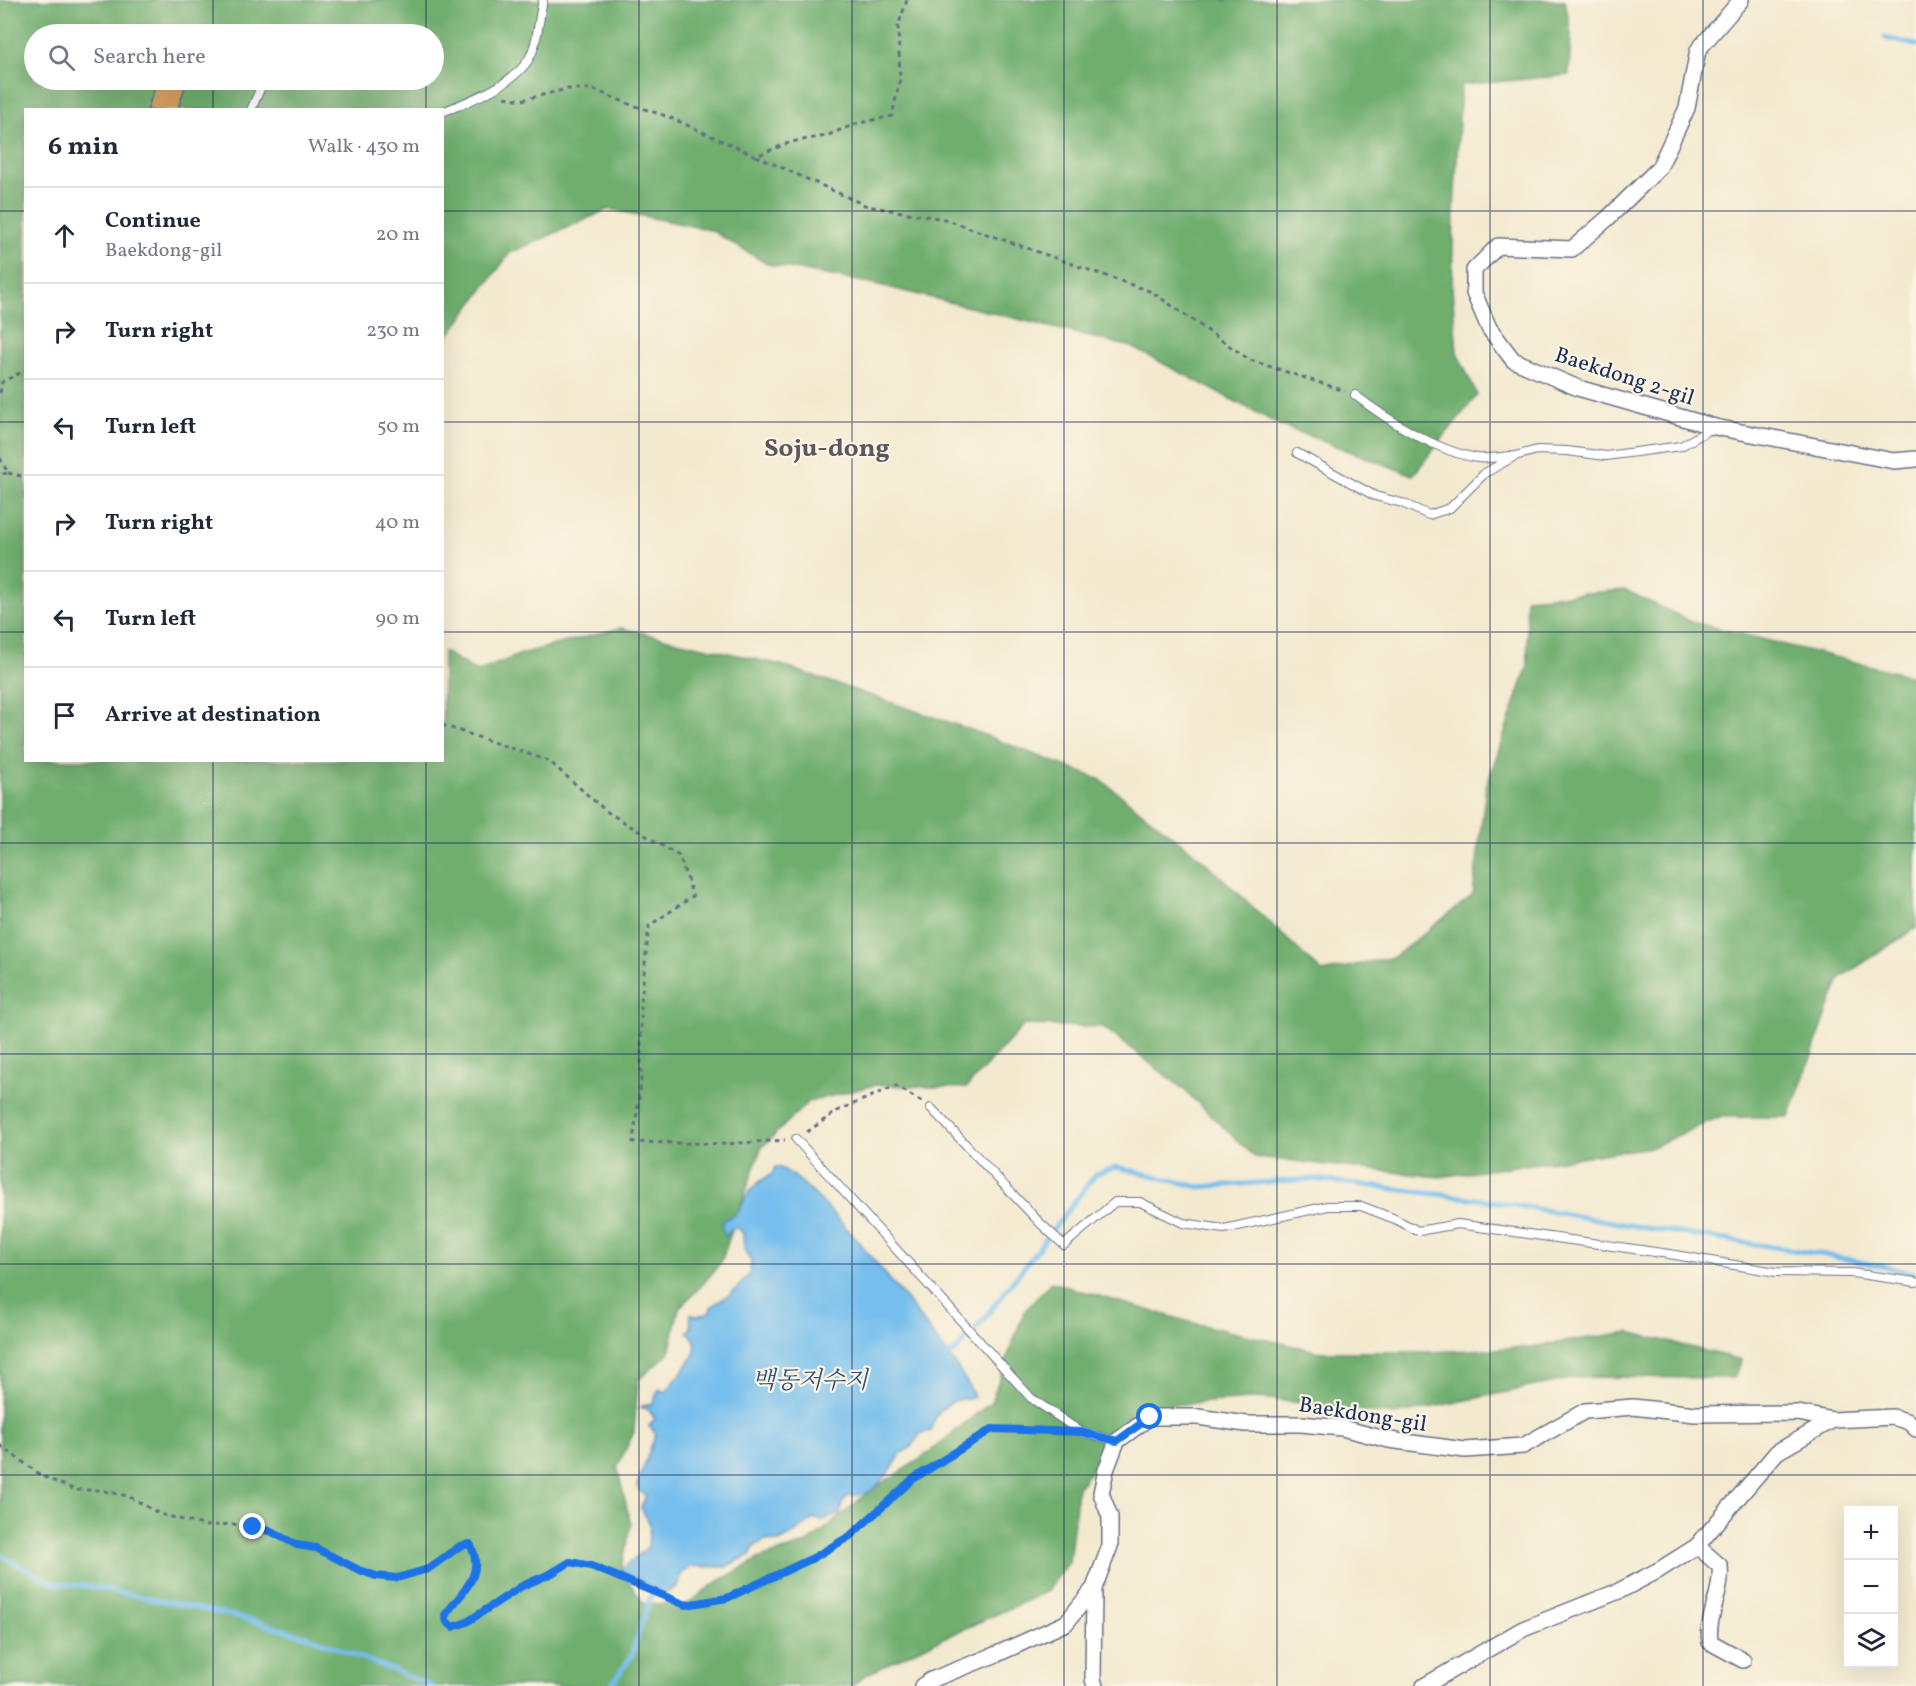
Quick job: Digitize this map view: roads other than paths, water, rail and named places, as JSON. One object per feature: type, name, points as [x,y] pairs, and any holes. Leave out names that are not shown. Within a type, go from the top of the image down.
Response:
[{"type":"street","name":"Baekdong 2-gil","points":[[1741,0],[1698,50],[1687,108],[1659,168],[1608,218],[1572,249],[1498,246],[1474,270],[1474,293],[1489,328],[1513,360],[1578,388],[1715,427],[1894,461],[1916,459]]},
{"type":"street","name":"Baekdong-gil","points":[[1117,1441],[1150,1417],[1198,1417],[1246,1424],[1300,1424],[1342,1428],[1389,1440],[1466,1450],[1523,1446],[1585,1411],[1633,1407],[1695,1414],[1798,1413],[1833,1420],[1893,1417],[1909,1422],[1916,1429]]},
{"type":"street","points":[[1424,1686],[1523,1629],[1619,1591],[1697,1546],[1777,1452],[1833,1420]]},
{"type":"street","points":[[922,1686],[931,1680],[1066,1623],[1094,1588],[1110,1546],[1110,1517],[1101,1493],[1106,1470],[1117,1441]]},
{"type":"street","points":[[1697,1546],[1720,1566],[1721,1576],[1709,1632],[1710,1642],[1743,1660]]},
{"type":"street","points":[[1094,1588],[1093,1679],[1095,1686]]},
{"type":"lane","points":[[444,111],[497,87],[521,69],[532,54],[543,0]]},
{"type":"lane","points":[[252,108],[260,90]]},
{"type":"lane","points":[[1355,395],[1395,422],[1455,453],[1480,458],[1515,456],[1537,450],[1606,456],[1681,446],[1715,427]]},
{"type":"lane","points":[[1297,453],[1375,496],[1402,503],[1429,515],[1450,508],[1485,472],[1515,456]]},
{"type":"lane","points":[[931,1108],[1040,1223],[1064,1245],[1115,1202],[1140,1202],[1183,1223],[1224,1229],[1328,1206],[1361,1206],[1418,1231],[1458,1224],[1669,1254],[1776,1272],[1852,1273],[1916,1282]]},
{"type":"lane","points":[[796,1139],[1031,1398],[1081,1432],[1117,1441]]},
{"type":"water","name":"백동저수지","points":[[775,1167],[791,1174],[842,1223],[948,1354],[974,1397],[954,1401],[944,1407],[934,1420],[931,1431],[921,1433],[910,1448],[900,1454],[892,1468],[872,1490],[860,1495],[848,1496],[842,1503],[840,1514],[822,1520],[813,1519],[779,1542],[765,1540],[755,1546],[750,1555],[725,1567],[692,1566],[682,1573],[677,1586],[664,1594],[621,1570],[648,1547],[650,1524],[641,1508],[646,1495],[640,1492],[637,1485],[656,1434],[649,1426],[655,1419],[649,1410],[640,1407],[653,1403],[659,1389],[665,1392],[672,1386],[692,1358],[696,1347],[687,1332],[691,1328],[690,1314],[697,1316],[710,1312],[711,1307],[732,1293],[750,1274],[751,1261],[744,1249],[743,1233],[737,1228],[732,1228],[726,1237],[722,1228],[723,1220],[736,1214],[751,1190],[772,1174]]},
{"type":"waterway","points":[[1885,38],[1916,45]]},
{"type":"waterway","points":[[942,1359],[956,1351],[984,1319],[1096,1174],[1117,1167],[1199,1187],[1314,1179],[1485,1200],[1652,1229],[1820,1254],[1916,1273]]},
{"type":"waterway","points":[[0,1554],[53,1583],[88,1586],[235,1616],[310,1637],[432,1686]]},
{"type":"waterway","points":[[611,1686],[631,1656],[656,1581]]},
{"type":"district","name":"Soju-dong","points":[[827,447]]}]
